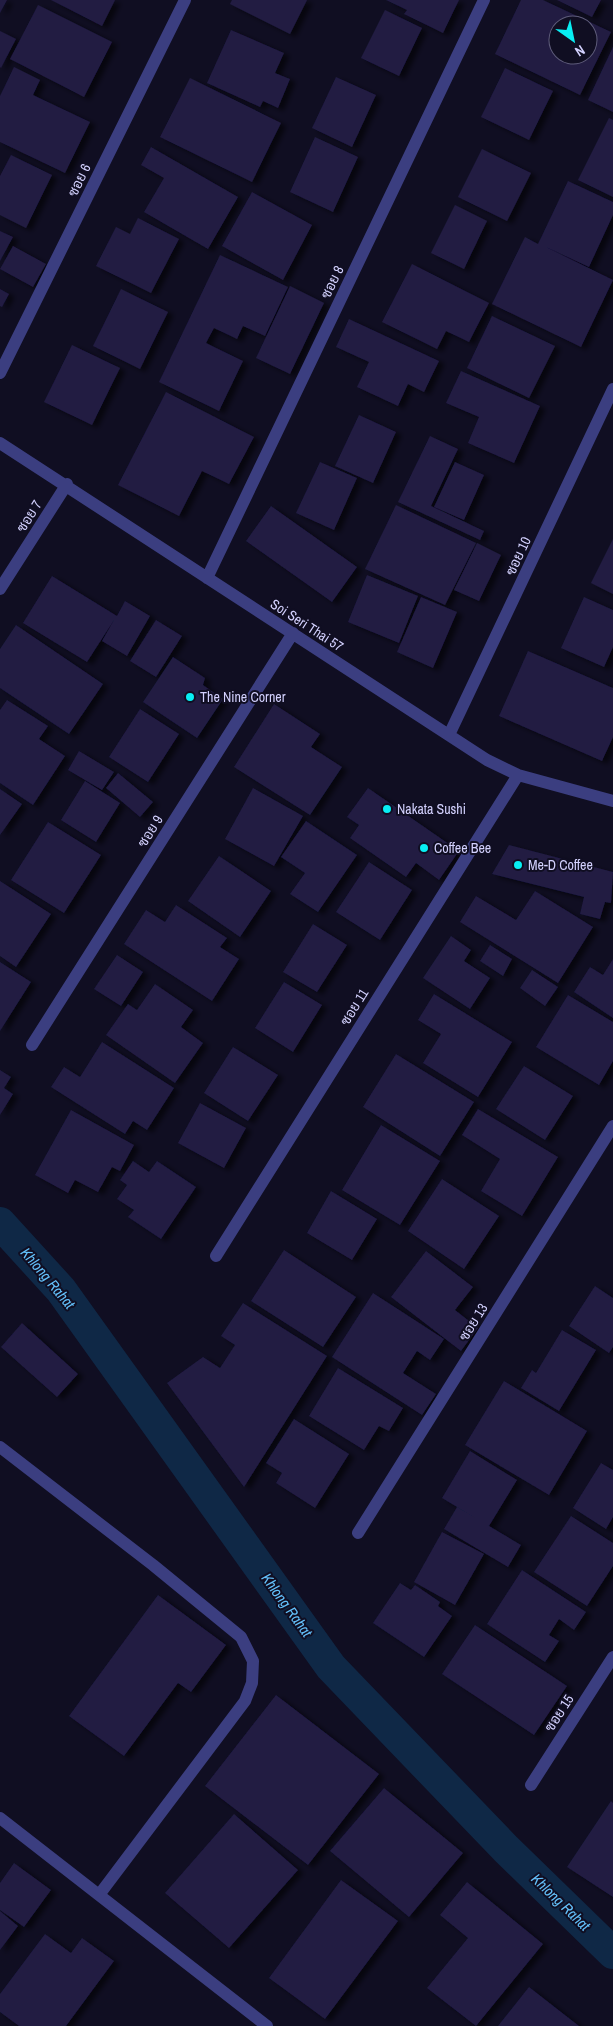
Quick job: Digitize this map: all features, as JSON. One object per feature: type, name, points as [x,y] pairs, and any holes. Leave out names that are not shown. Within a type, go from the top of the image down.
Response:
[{"type":"street","name":"ซอย 6","points":[[0,373],[185,0]]},
{"type":"street","name":"ซอย 8","points":[[207,578],[484,0]]},
{"type":"street","name":"ซอย 10","points":[[449,735],[613,389]]},
{"type":"street","name":"Soi Seri Thai 57","points":[[0,443],[67,484],[207,578],[487,760],[518,775],[613,801]]},
{"type":"street","name":"ซอย 7","points":[[0,589],[67,484]]},
{"type":"street","name":"ซอย 9","points":[[32,1046],[293,634]]},
{"type":"street","name":"ซอย 11","points":[[216,1256],[518,775]]},
{"type":"street","name":"ซอย 13","points":[[358,1533],[613,1126]]},
{"type":"street","points":[[0,1447],[153,1565],[241,1637],[253,1661],[252,1683],[245,1701],[98,1895]]},
{"type":"street","name":"ซอย 15","points":[[531,1785],[613,1656]]},
{"type":"street","points":[[0,1818],[266,2026]]},
{"type":"building","points":[[0,0],[7,0],[0,13]]},
{"type":"building","points":[[51,0],[115,0],[102,26]]},
{"type":"building","points":[[232,0],[307,0],[290,34],[230,4]]},
{"type":"building","points":[[386,0],[459,0],[443,33],[404,14],[407,10]]},
{"type":"building","points":[[521,0],[543,0],[575,15],[548,15],[548,65],[595,65],[580,95],[495,54]]},
{"type":"building","points":[[557,0],[601,0],[593,15],[588,15]]},
{"type":"building","points":[[38,5],[112,42],[84,97],[10,59]]},
{"type":"building","points":[[385,10],[422,28],[399,76],[361,58]]},
{"type":"building","points":[[598,26],[611,32],[598,58]]},
{"type":"building","points":[[231,30],[284,53],[275,73],[290,79],[278,108],[263,101],[260,107],[207,83]]},
{"type":"building","points":[[0,31],[16,39],[1,68],[0,67]]},
{"type":"building","points":[[613,47],[613,112],[588,100]]},
{"type":"building","points":[[14,67],[40,80],[33,95],[90,122],[65,173],[0,142],[0,96]]},
{"type":"building","points":[[505,68],[553,91],[529,140],[481,117]]},
{"type":"building","points":[[336,77],[376,95],[352,147],[312,128]]},
{"type":"building","points":[[190,78],[281,123],[252,182],[160,137]]},
{"type":"building","points":[[609,118],[613,120],[613,197],[578,180]]},
{"type":"building","points":[[315,137],[358,157],[333,212],[290,192]]},
{"type":"building","points":[[151,147],[238,197],[208,249],[144,212],[164,178],[141,165]]},
{"type":"building","points":[[482,149],[531,173],[507,221],[458,197]]},
{"type":"building","points":[[11,155],[52,175],[26,228],[0,215],[0,176]]},
{"type":"building","points":[[568,181],[613,202],[613,215],[589,267],[546,247],[613,280],[581,347],[492,304],[525,237],[538,244]]},
{"type":"building","points":[[252,192],[312,225],[283,280],[222,246]]},
{"type":"building","points":[[455,205],[487,221],[464,269],[431,253]]},
{"type":"building","points":[[138,218],[179,239],[151,293],[96,266],[116,227],[130,234]]},
{"type":"building","points":[[0,231],[13,237],[0,261]]},
{"type":"building","points":[[13,246],[46,264],[33,287],[0,269]]},
{"type":"building","points":[[220,255],[288,287],[265,336],[243,326],[237,339],[214,328],[206,343],[243,361],[219,411],[159,382]]},
{"type":"building","points":[[412,264],[489,303],[469,342],[446,331],[437,349],[382,322]]},
{"type":"building","points":[[290,286],[324,303],[290,374],[256,358]]},
{"type":"building","points":[[0,289],[9,294],[2,307],[0,306]]},
{"type":"building","points":[[121,289],[168,312],[140,369],[93,346]]},
{"type":"building","points":[[492,316],[555,346],[529,398],[467,368]]},
{"type":"building","points":[[349,319],[439,361],[424,392],[408,384],[398,406],[357,387],[369,362],[336,347]]},
{"type":"building","points":[[72,345],[120,368],[92,425],[44,402]]},
{"type":"building","points":[[461,371],[540,406],[514,463],[468,443],[479,417],[446,403]]},
{"type":"building","points":[[166,392],[254,437],[229,484],[202,471],[179,516],[118,485]]},
{"type":"building","points":[[359,415],[396,432],[373,483],[335,466]]},
{"type":"building","points":[[430,436],[458,449],[431,506],[484,531],[480,540],[398,502]]},
{"type":"building","points":[[320,462],[357,478],[334,530],[296,513]]},
{"type":"building","points":[[455,462],[484,475],[464,520],[434,507]]},
{"type":"building","points":[[396,505],[476,543],[445,605],[365,569]]},
{"type":"building","points":[[271,506],[357,567],[332,602],[246,541]]},
{"type":"building","points":[[613,539],[613,594],[591,583]]},
{"type":"building","points":[[477,543],[501,555],[479,601],[454,590]]},
{"type":"building","points":[[367,575],[418,596],[399,643],[348,622]]},
{"type":"building","points":[[52,576],[117,616],[125,601],[150,616],[127,656],[102,641],[114,620],[87,662],[23,623]]},
{"type":"building","points":[[421,597],[457,612],[433,668],[397,652]]},
{"type":"building","points":[[584,597],[613,610],[613,647],[604,667],[561,648]]},
{"type":"building","points":[[156,620],[182,636],[156,677],[130,661]]},
{"type":"building","points":[[16,625],[103,684],[69,734],[0,688],[0,649]]},
{"type":"building","points":[[528,651],[613,688],[613,737],[602,761],[499,716]]},
{"type":"building","points":[[173,657],[205,678],[203,685],[223,699],[197,738],[143,702]]},
{"type":"building","points":[[7,700],[48,726],[39,739],[65,756],[33,805],[0,783],[0,710]]},
{"type":"building","points":[[274,704],[320,734],[311,747],[342,767],[310,815],[234,767]]},
{"type":"building","points":[[140,709],[179,734],[148,782],[109,757]]},
{"type":"building","points":[[79,751],[114,772],[102,790],[68,770]]},
{"type":"building","points":[[118,773],[153,802],[140,817],[106,788]]},
{"type":"building","points":[[85,781],[120,803],[96,842],[61,820]]},
{"type":"building","points":[[253,788],[303,816],[274,866],[225,839]]},
{"type":"building","points":[[368,788],[459,851],[439,880],[416,863],[406,877],[350,838],[359,825],[347,817]]},
{"type":"building","points":[[0,789],[22,804],[0,835]]},
{"type":"building","points":[[306,821],[357,855],[318,912],[290,894],[305,873],[281,857]]},
{"type":"building","points":[[48,822],[101,855],[64,913],[11,880]]},
{"type":"building","points":[[509,845],[613,872],[611,903],[605,902],[600,919],[580,914],[584,897],[492,874]]},
{"type":"building","points":[[219,856],[271,891],[240,937],[188,901]]},
{"type":"building","points":[[369,862],[412,890],[380,940],[336,912]]},
{"type":"building","points":[[0,881],[51,914],[16,967],[0,956]]},
{"type":"building","points":[[535,891],[593,927],[558,983],[460,922],[476,896],[516,920]]},
{"type":"building","points":[[176,905],[227,938],[220,947],[239,959],[212,1001],[124,944],[146,910],[165,922]]},
{"type":"building","points":[[313,924],[347,945],[317,992],[283,972]]},
{"type":"building","points":[[451,936],[471,950],[464,961],[490,978],[470,1009],[423,978]]},
{"type":"building","points":[[490,945],[512,959],[503,976],[480,961]]},
{"type":"building","points":[[117,955],[143,972],[121,1006],[94,989]]},
{"type":"building","points":[[613,959],[613,1018],[574,992],[590,967],[603,975]]},
{"type":"building","points":[[0,962],[31,982],[0,1031]]},
{"type":"building","points":[[532,970],[558,987],[545,1006],[520,988]]},
{"type":"building","points":[[284,982],[322,1005],[293,1052],[255,1028]]},
{"type":"building","points":[[155,984],[193,1010],[181,1027],[203,1043],[175,1083],[106,1035],[128,1004],[137,1010]]},
{"type":"building","points":[[434,994],[512,1042],[478,1097],[423,1063],[441,1034],[418,1020]]},
{"type":"building","points":[[568,995],[613,1022],[613,1061],[599,1085],[536,1047]]},
{"type":"building","points":[[102,1042],[174,1088],[147,1130],[133,1121],[125,1134],[51,1087],[64,1067],[80,1077]]},
{"type":"building","points":[[233,1047],[278,1075],[248,1121],[204,1093]]},
{"type":"building","points":[[396,1054],[474,1102],[440,1156],[363,1107]]},
{"type":"building","points":[[524,1066],[573,1096],[545,1140],[496,1109]]},
{"type":"building","points":[[0,1070],[11,1077],[4,1088],[13,1094],[0,1115]]},
{"type":"building","points":[[200,1103],[246,1128],[224,1168],[178,1143]]},
{"type":"building","points":[[478,1109],[558,1157],[522,1216],[481,1191],[500,1159],[462,1135]]},
{"type":"building","points":[[71,1110],[134,1145],[120,1171],[112,1167],[98,1192],[75,1180],[68,1193],[35,1175]]},
{"type":"building","points":[[381,1125],[440,1161],[400,1225],[342,1190]]},
{"type":"building","points":[[133,1161],[149,1172],[157,1161],[196,1187],[161,1239],[128,1217],[134,1210],[117,1199],[127,1185],[120,1180]]},
{"type":"building","points":[[442,1179],[499,1216],[464,1269],[408,1231]]},
{"type":"building","points":[[331,1191],[377,1219],[352,1260],[307,1233]]},
{"type":"building","points":[[284,1250],[356,1297],[323,1347],[251,1301]]},
{"type":"building","points":[[426,1251],[473,1287],[455,1310],[478,1328],[461,1351],[391,1297]]},
{"type":"building","points":[[595,1286],[613,1298],[613,1347],[609,1353],[569,1326]]},
{"type":"building","points":[[373,1293],[444,1339],[430,1360],[417,1351],[403,1373],[436,1394],[422,1415],[332,1357]]},
{"type":"building","points":[[243,1303],[327,1356],[244,1487],[167,1383],[203,1357],[220,1368],[235,1345],[221,1336]]},
{"type":"building","points":[[22,1323],[78,1374],[57,1397],[1,1347]]},
{"type":"building","points":[[562,1330],[596,1350],[559,1411],[521,1388],[532,1370],[536,1373]]},
{"type":"building","points":[[338,1368],[403,1408],[389,1431],[379,1426],[364,1450],[309,1416]]},
{"type":"building","points":[[504,1381],[587,1431],[549,1495],[465,1445]]},
{"type":"building","points":[[294,1419],[349,1454],[315,1508],[276,1483],[282,1473],[266,1463]]},
{"type":"building","points":[[470,1451],[517,1480],[489,1526],[442,1498]]},
{"type":"building","points":[[601,1463],[613,1470],[613,1517],[606,1529],[573,1508]]},
{"type":"building","points":[[457,1507],[521,1545],[508,1567],[444,1529]]},
{"type":"building","points":[[571,1516],[613,1543],[613,1566],[587,1606],[534,1572]]},
{"type":"building","points":[[442,1532],[484,1554],[455,1605],[414,1582]]},
{"type":"building","points":[[522,1570],[586,1612],[574,1630],[559,1619],[549,1635],[559,1641],[545,1662],[487,1624]]},
{"type":"building","points":[[400,1583],[411,1590],[415,1585],[440,1602],[438,1606],[452,1616],[424,1657],[373,1623]]},
{"type":"building","points":[[158,1595],[226,1645],[191,1692],[178,1683],[124,1756],[69,1716]]},
{"type":"building","points":[[475,1625],[567,1686],[534,1735],[442,1674]]},
{"type":"building","points":[[276,1695],[379,1774],[308,1865],[205,1786]]},
{"type":"building","points":[[384,1788],[463,1853],[409,1917],[330,1851]]},
{"type":"building","points":[[611,1801],[613,1803],[613,1897],[567,1867]]},
{"type":"building","points":[[234,1814],[298,1870],[229,1948],[165,1893]]},
{"type":"building","points":[[14,1863],[51,1890],[24,1927],[0,1910],[0,1883]]},
{"type":"building","points":[[341,1880],[398,1921],[325,2019],[269,1978]]},
{"type":"building","points":[[467,1882],[543,1944],[476,2026],[427,1988],[468,1938],[440,1915]]},
{"type":"building","points":[[0,1911],[18,1926],[0,1950]]},
{"type":"building","points":[[45,1934],[71,1953],[82,1938],[114,1961],[66,2026],[19,2026],[0,2012],[0,1994]]},
{"type":"building","points":[[529,1987],[579,2026],[498,2026]]},
{"type":"waterway","name":"Khlong Rahat","points":[[0,1223],[61,1290],[331,1667],[506,1849],[613,1953]]},
{"type":"place","name":"The Nine Corner","points":[[190,697]]},
{"type":"place","name":"Nakata Sushi","points":[[387,809]]},
{"type":"place","name":"Coffee Bee","points":[[424,848]]},
{"type":"place","name":"Me-D Coffee","points":[[518,865]]}]
